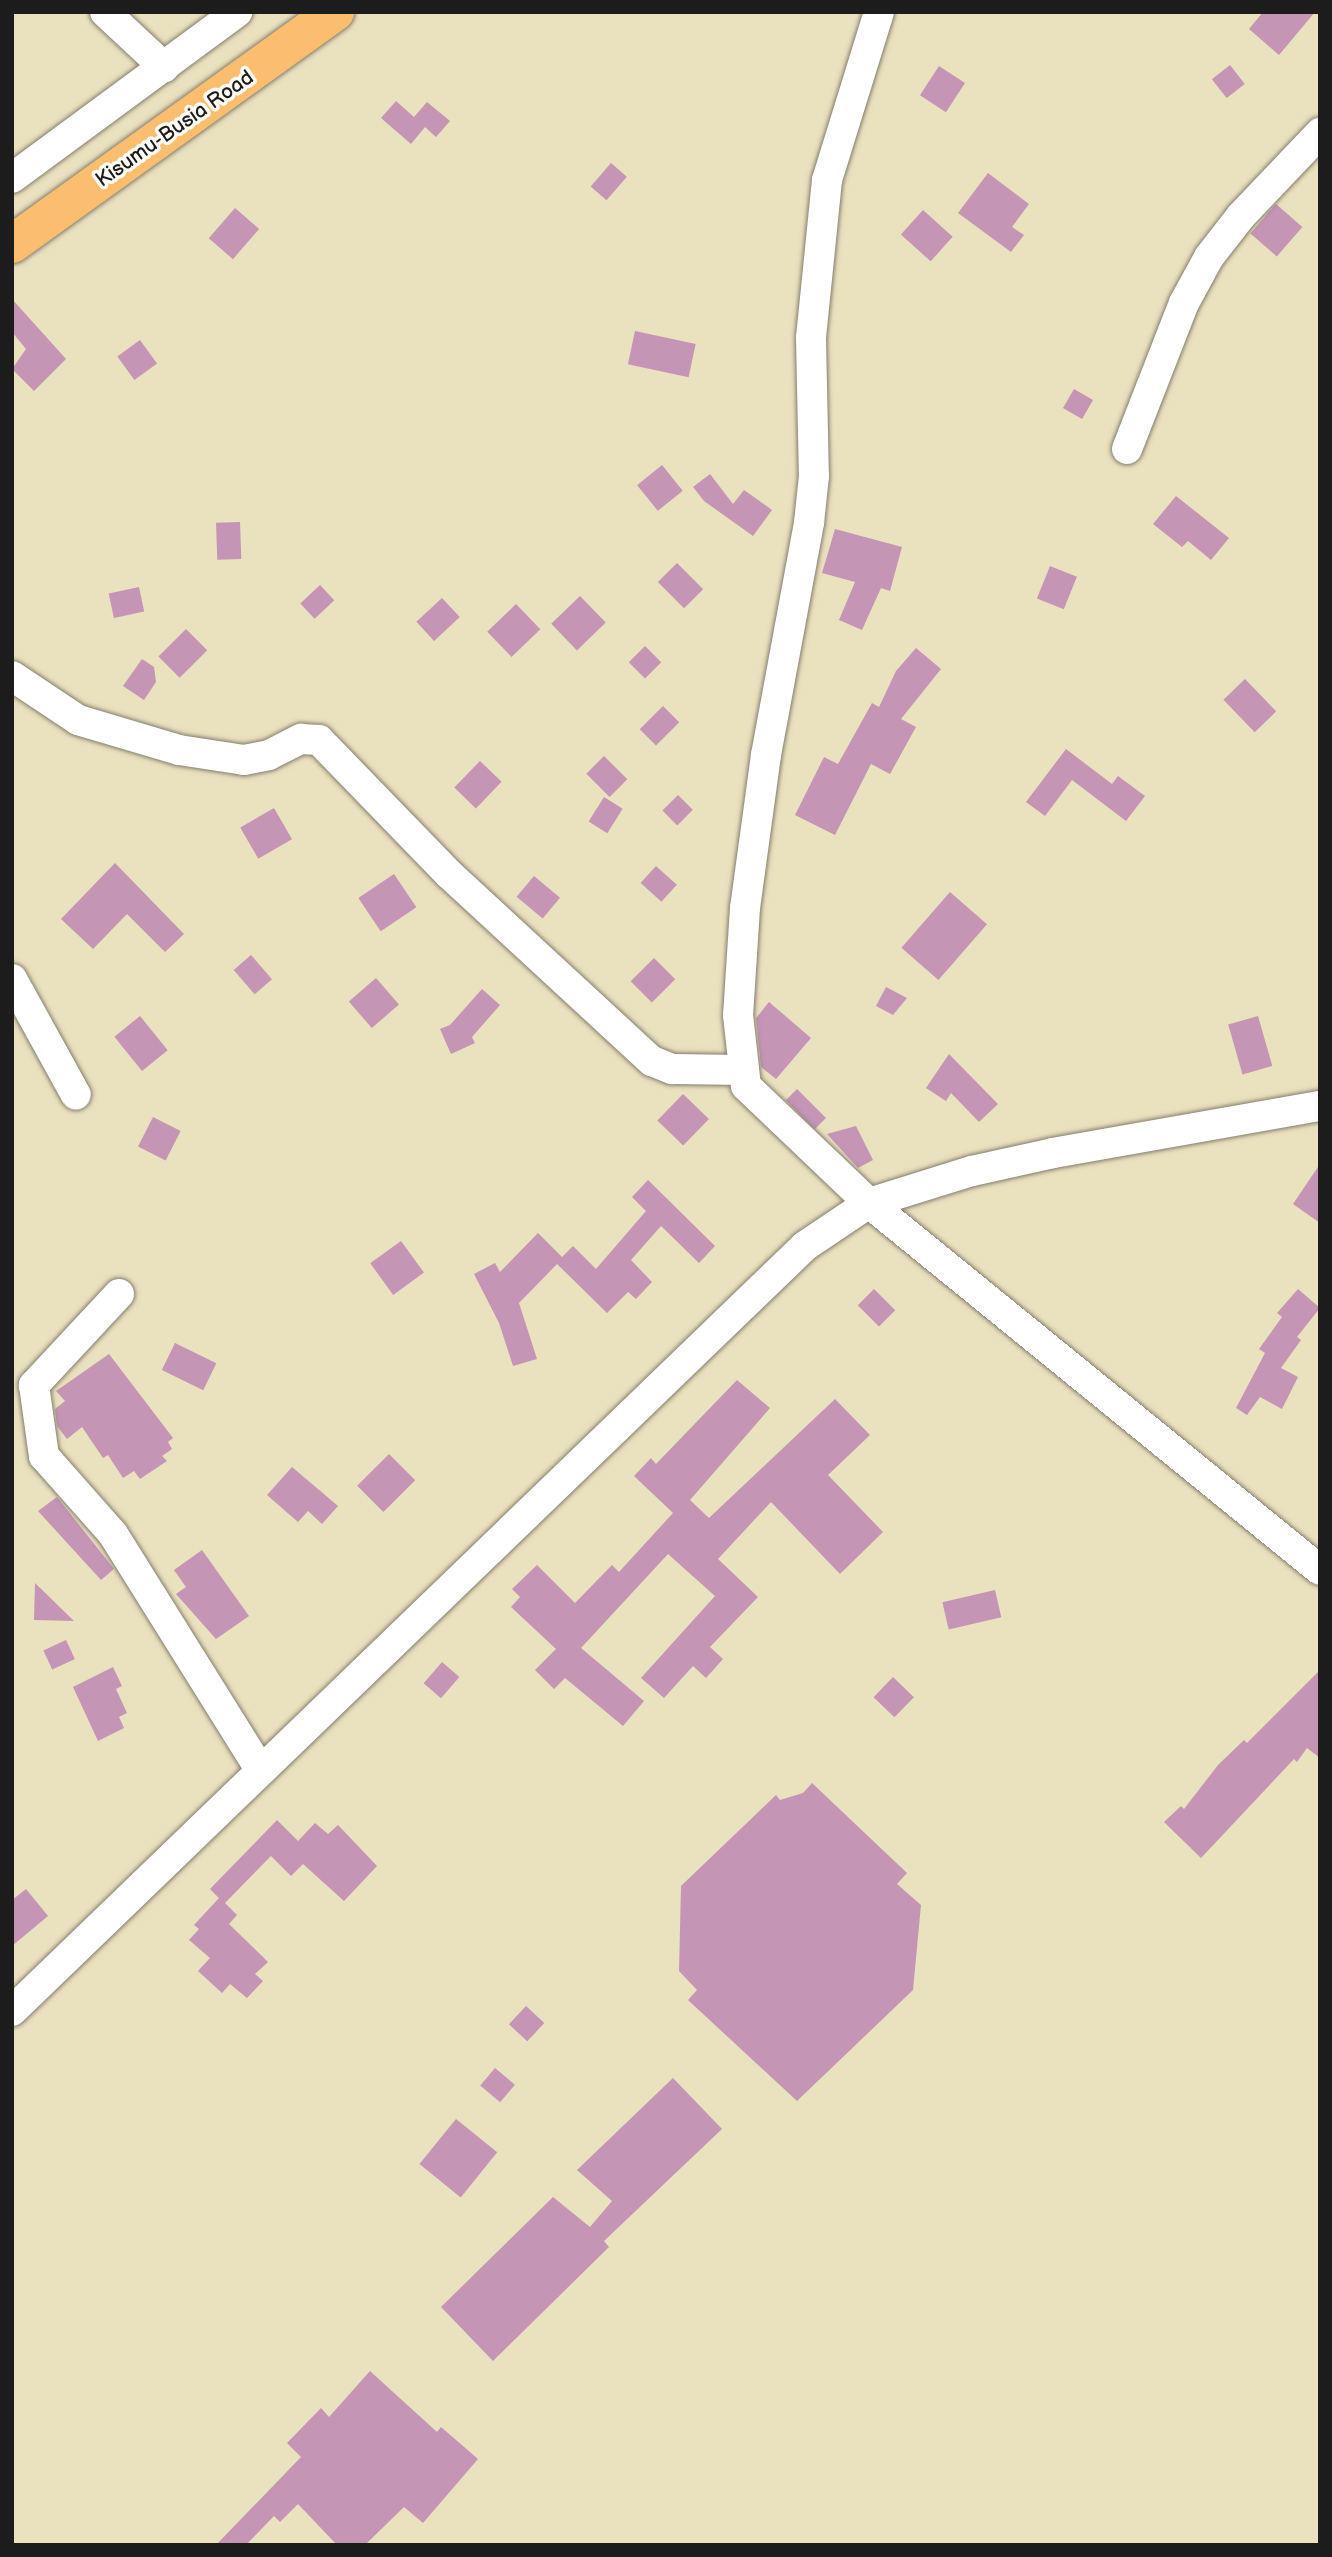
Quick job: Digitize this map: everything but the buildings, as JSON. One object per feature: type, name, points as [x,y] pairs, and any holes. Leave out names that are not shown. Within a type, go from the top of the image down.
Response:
[{"type":"highway","name":"Kisumu-Busia Road","points":[[12,244],[335,12]]},
{"type":"street","points":[[105,12],[164,67]]},
{"type":"street","points":[[12,178],[237,12]]},
{"type":"street","points":[[878,12],[827,180],[811,338],[814,476],[745,908],[738,1015],[746,1086],[757,1100],[869,1203],[1320,1570]]},
{"type":"street","points":[[1127,449],[1184,303],[1209,257],[1241,216],[1320,133]]},
{"type":"street","points":[[12,676],[78,720],[179,750],[244,760],[269,755],[301,739],[319,740],[449,874],[652,1061],[672,1069],[744,1070]]},
{"type":"street","points":[[12,979],[76,1095]]},
{"type":"street","points":[[12,2011],[805,1246],[869,1203],[1052,1153],[1320,1106]]},
{"type":"street","points":[[119,1293],[34,1385],[44,1456],[113,1534],[261,1771]]}]
